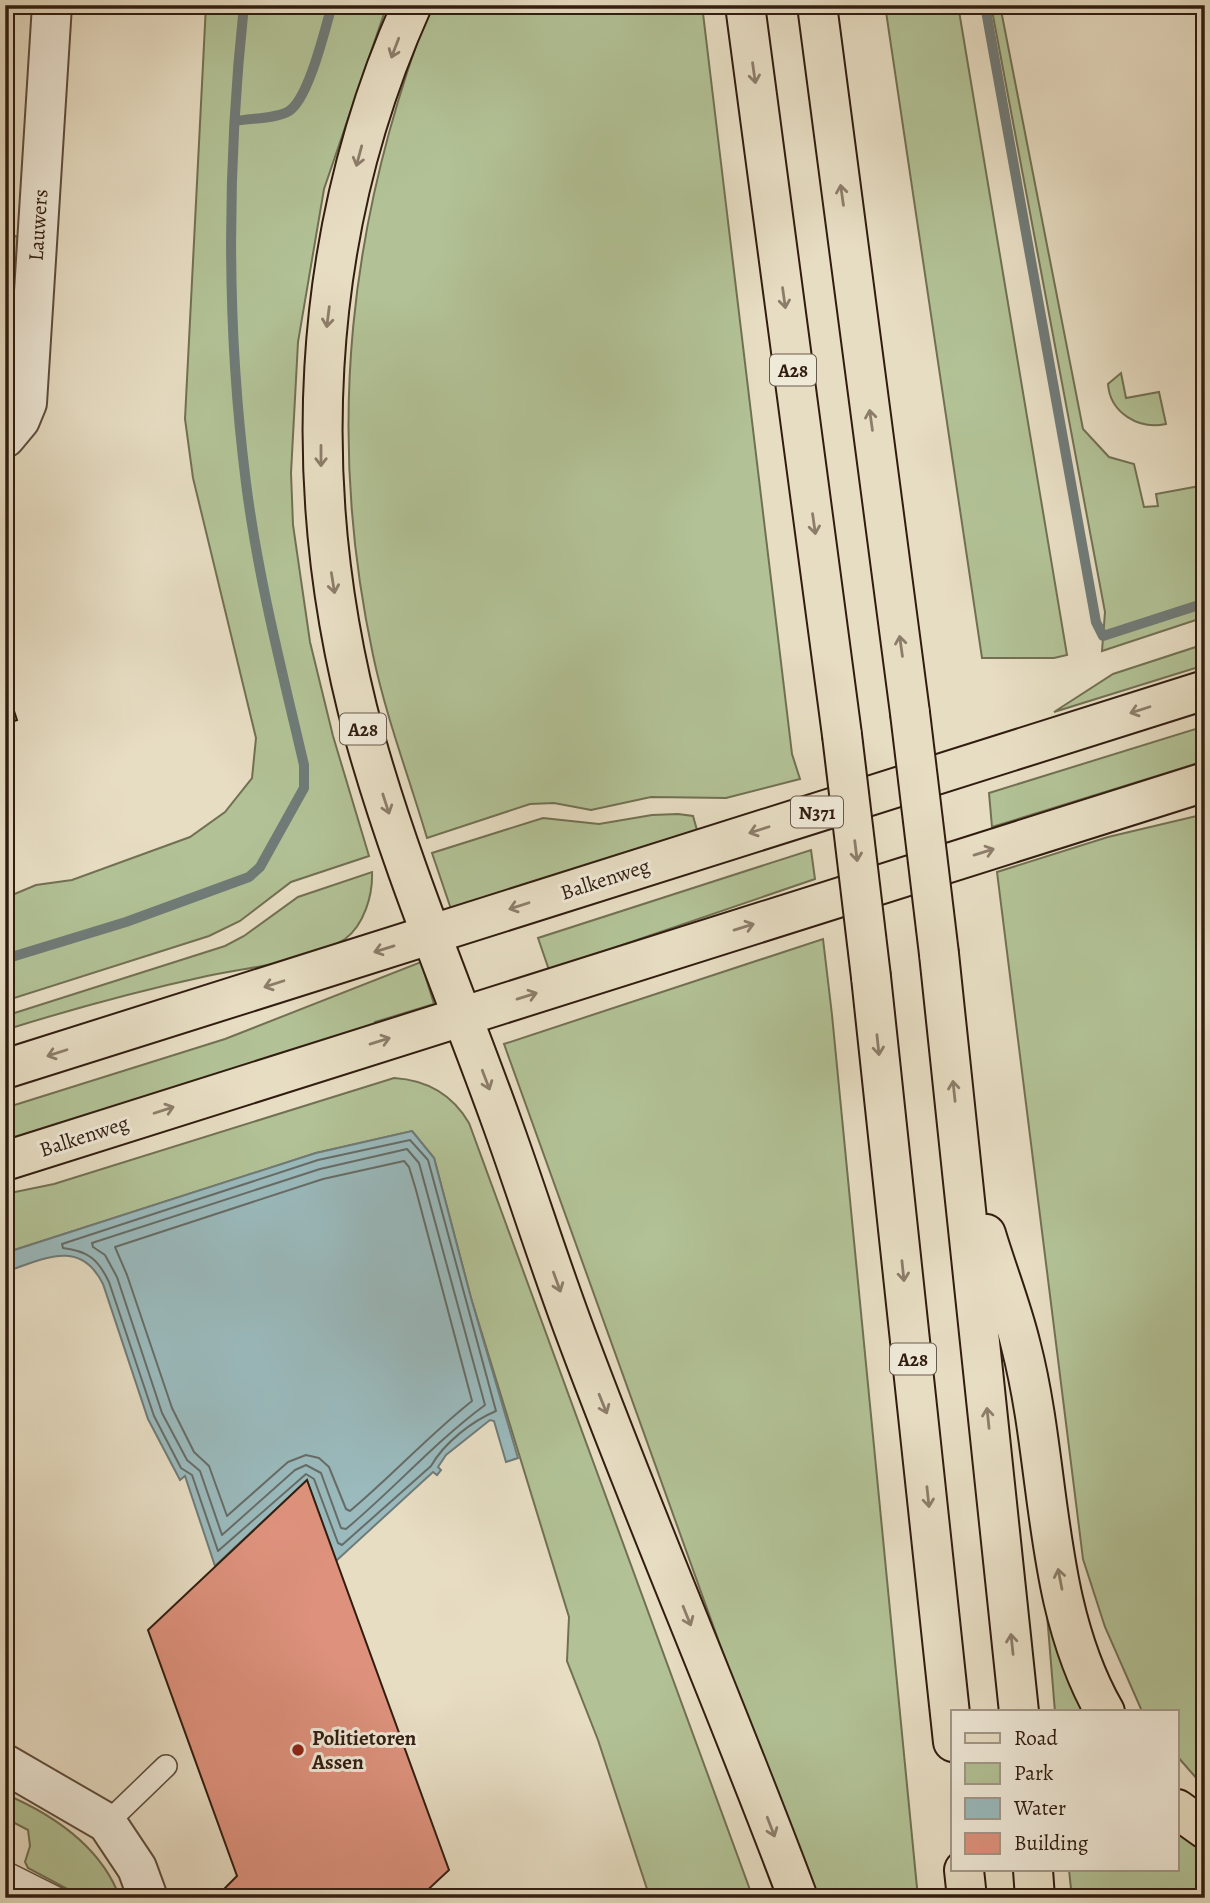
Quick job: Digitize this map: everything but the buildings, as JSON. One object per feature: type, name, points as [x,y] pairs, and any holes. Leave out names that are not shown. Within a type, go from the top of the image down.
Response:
[{"type":"main road","name":"A28","points":[[412,5],[378,91],[358,157],[337,249],[326,327],[321,476],[342,642],[365,738],[429,935],[461,1016],[578,1341],[798,1898]]},
{"type":"main road","name":"A28","points":[[745,5],[842,735],[871,977],[951,1723]]},
{"type":"main road","points":[[817,5],[939,954],[1019,1710]]},
{"type":"main road","name":"Balkenweg","points":[[5,1069],[1205,690]]},
{"type":"main road","name":"Balkenweg","points":[[5,1161],[1205,782]]},
{"type":"main road","points":[[961,1159],[1022,1347],[1065,1602],[1087,1681],[1104,1710]]},
{"type":"main road","points":[[1178,1810],[1205,1829]]},
{"type":"main road","points":[[964,1871],[967,1898]]},
{"type":"main road","points":[[1033,1871],[1035,1898]]},
{"type":"street","name":"Lauwers","points":[[5,438],[20,420],[27,403],[52,5]]},
{"type":"street","points":[[5,1764],[107,1823],[137,1868],[148,1898]]},
{"type":"lane","points":[[107,1823],[166,1766]]},
{"type":"lane","points":[[5,1872],[57,1898]]},
{"type":"green space","points":[[206,5],[387,5],[324,189],[298,342],[291,473],[293,525],[310,642],[333,736],[369,856],[291,882],[240,921],[209,936],[5,1001],[5,898],[36,885],[72,880],[190,837],[225,812],[252,778],[256,738],[193,478],[185,419]]},
{"type":"green space","points":[[431,5],[702,5],[792,754],[800,779],[726,798],[651,797],[591,810],[554,803],[530,804],[427,838],[391,724],[373,655],[358,571],[350,489],[349,407],[353,326],[364,245],[381,165],[403,85]]},
{"type":"green space","points":[[885,5],[958,5],[1067,655],[1054,658],[982,658]]},
{"type":"green space","points":[[991,5],[1000,5],[1083,429],[1109,457],[1134,464],[1144,507],[1158,506],[1156,494],[1205,485],[1205,617],[1102,651],[1105,612]]},
{"type":"green space","points":[[5,233],[18,237],[5,410]]},
{"type":"green space","points":[[1121,373],[1126,398],[1159,392],[1166,424],[1136,422],[1120,411],[1110,394],[1108,384]]},
{"type":"green space","points":[[1205,644],[1205,665],[1054,712],[1113,674]]},
{"type":"green space","points":[[1205,726],[1205,761],[992,827],[989,793]]},
{"type":"green space","points":[[1205,814],[1205,1788],[1178,1757],[1178,1710],[1141,1709],[1105,1627],[1083,1559],[997,872],[1108,837]]},
{"type":"green space","points":[[652,815],[693,816],[697,830],[451,909],[432,853],[543,818],[599,824]]},
{"type":"green space","points":[[811,850],[815,879],[549,970],[538,938]]},
{"type":"green space","points":[[372,872],[369,900],[357,926],[345,939],[314,954],[130,994],[5,1030],[5,1016],[225,946],[244,936],[298,897]]},
{"type":"green space","points":[[823,939],[918,1898],[811,1898],[504,1044]]},
{"type":"green space","points":[[421,962],[434,1004],[5,1141],[5,1108],[225,1039]]},
{"type":"green space","points":[[394,1078],[428,1085],[438,1090],[455,1104],[469,1123],[753,1898],[650,1898],[598,1740],[567,1661],[569,1617],[471,1298],[434,1158],[412,1131],[316,1153],[5,1253],[5,1194],[54,1184]]},
{"type":"green space","points":[[1046,1602],[1088,1710],[1055,1710]]},
{"type":"green space","points":[[5,1794],[41,1812],[74,1834],[101,1863],[120,1898],[84,1898],[28,1868],[25,1862],[30,1846],[28,1830],[5,1818]]},
{"type":"green space","points":[[1178,1833],[1205,1854],[1205,1898],[1072,1898],[1069,1871],[1178,1871]]},
{"type":"water","points":[[412,1131],[434,1158],[471,1298],[518,1458],[506,1462],[494,1421],[490,1420],[446,1455],[438,1467],[441,1470],[437,1475],[433,1472],[336,1561],[307,1480],[215,1566],[185,1476],[180,1480],[148,1419],[103,1284],[94,1270],[83,1261],[60,1256],[5,1272],[5,1253],[316,1153]]},
{"type":"waterway","points":[[5,959],[126,922],[249,877],[260,867],[304,788],[304,765],[257,554],[239,424],[231,244],[234,125],[244,5]]},
{"type":"waterway","points":[[236,121],[277,116],[289,111],[296,104],[310,78],[332,5]]},
{"type":"waterway","points":[[985,5],[1096,622],[1103,636],[1205,603]]},
{"type":"place","name":"Politietoren Assen","points":[[298,1750]]}]
